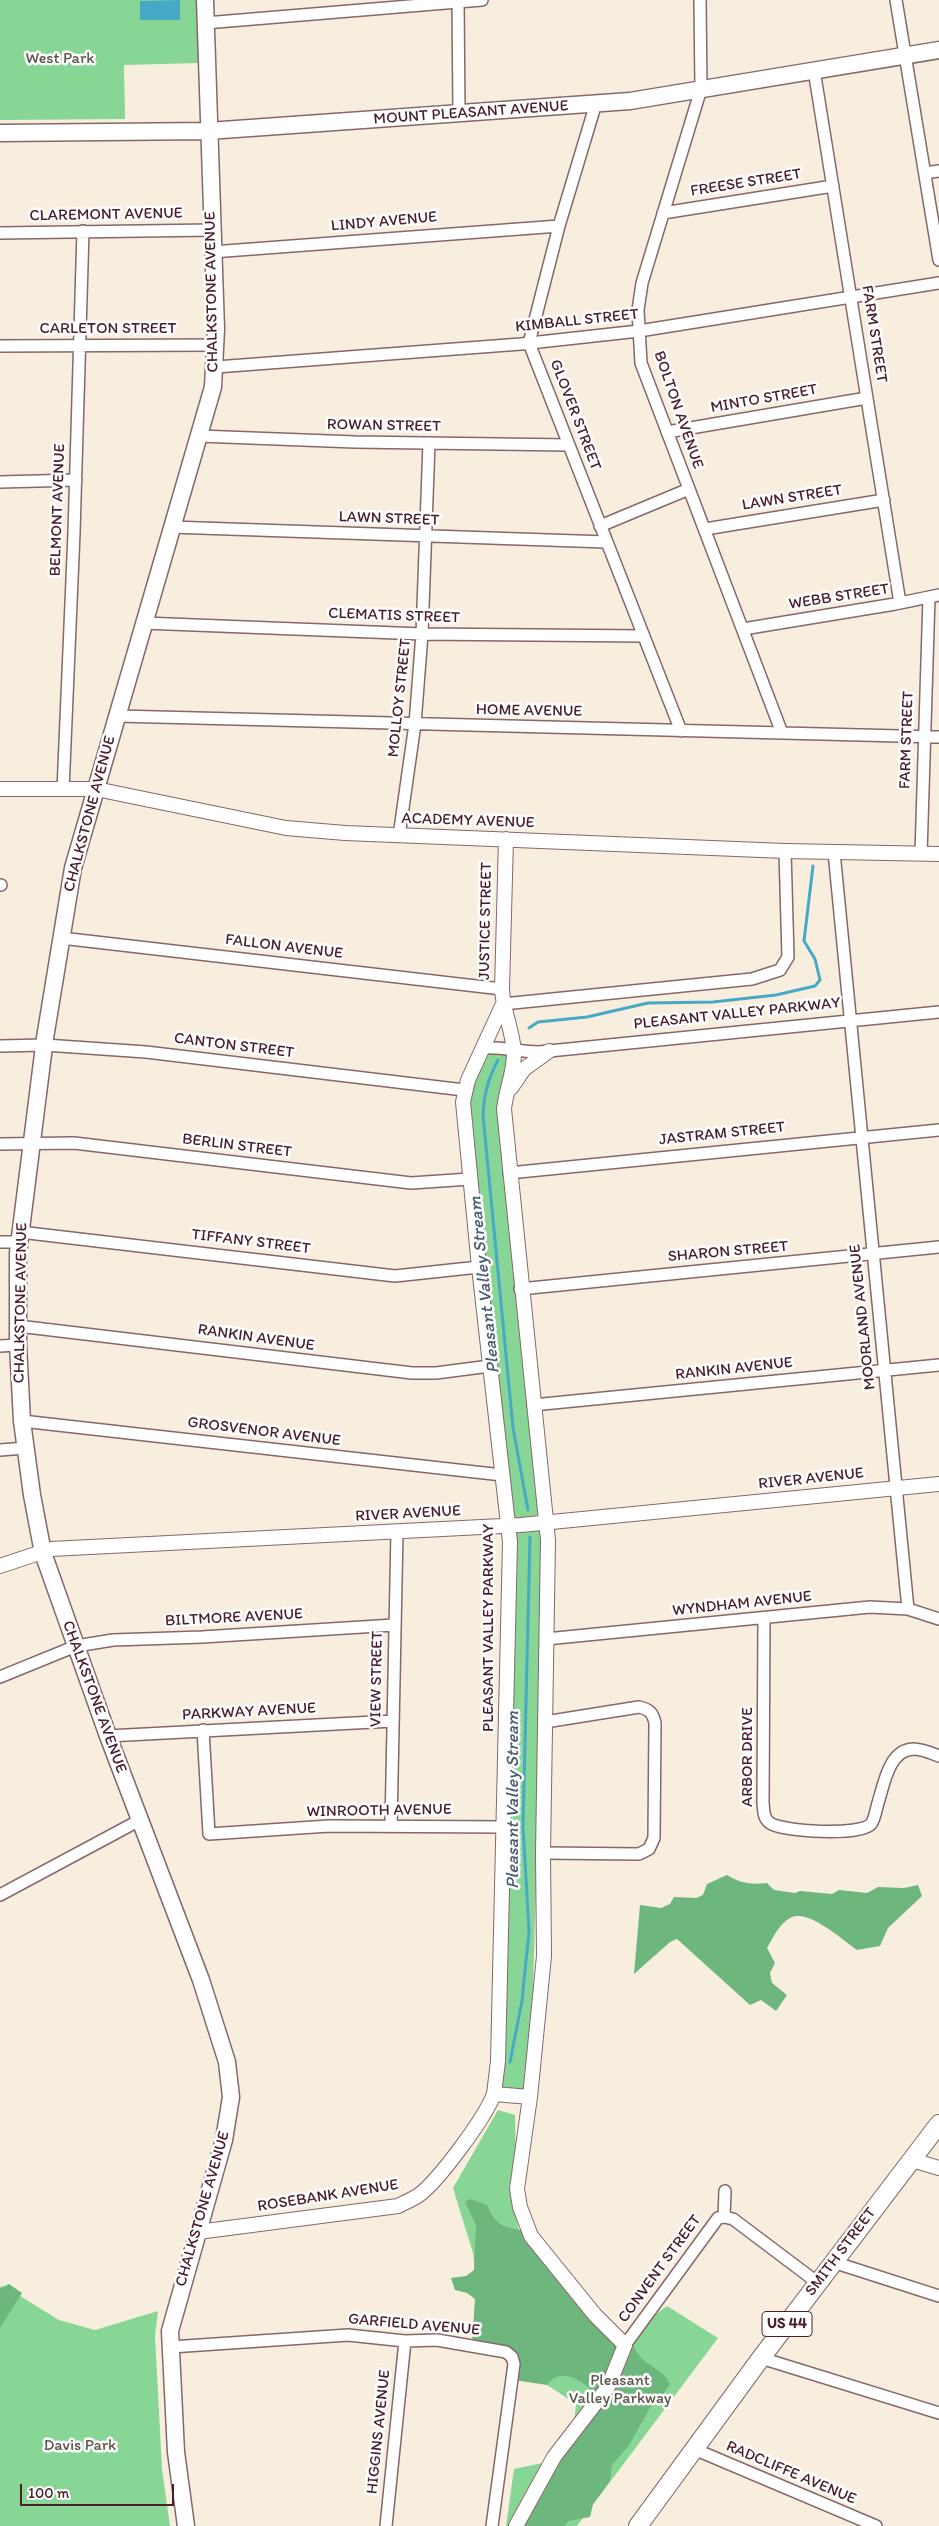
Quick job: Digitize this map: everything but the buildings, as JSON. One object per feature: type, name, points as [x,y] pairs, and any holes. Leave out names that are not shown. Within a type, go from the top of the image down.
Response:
[{"type":"main road","name":"CHALKSTONE AVENUE","points":[[186,2526],[176,2452],[170,2332],[219,2164],[231,2097],[227,2062],[201,1980],[108,1736],[43,1553],[22,1421],[18,1326],[19,1237],[45,1044],[73,868],[118,716],[170,527],[213,387],[216,367],[205,0]]},
{"type":"main road","name":"MOUNT PLEASANT AVENUE","points":[[0,133],[208,132],[630,101],[939,50]]},
{"type":"main road","name":"SMITH STREET","points":[[638,2526],[761,2358],[939,2124]]},
{"type":"street","points":[[205,23],[482,0]]},
{"type":"street","name":"BOLTON AVENUE","points":[[700,0],[701,89],[642,283],[638,310],[641,363],[744,628],[782,733]]},
{"type":"street","points":[[896,0],[939,260]]},
{"type":"street","points":[[458,1],[459,113]]},
{"type":"street","name":"FARM STREET","points":[[814,70],[900,603]]},
{"type":"street","points":[[530,343],[559,226],[596,103]]},
{"type":"street","points":[[925,173],[939,170]]},
{"type":"street","name":"FREESE STREET","points":[[664,213],[833,186]]},
{"type":"street","name":"LINDY AVENUE","points":[[212,252],[559,226]]},
{"type":"street","name":"CLAREMONT AVENUE","points":[[0,233],[212,230]]},
{"type":"street","name":"BELMONT AVENUE","points":[[63,790],[76,480],[83,231]]},
{"type":"street","name":"KIMBALL STREET","points":[[216,367],[530,343],[639,331],[939,283]]},
{"type":"street","name":"GLOVER STREET","points":[[530,343],[570,441],[568,445],[681,731]]},
{"type":"street","name":"CARLETON STREET","points":[[0,346],[79,344],[216,346]]},
{"type":"street","name":"MINTO STREET","points":[[667,432],[867,398]]},
{"type":"street","name":"ROWAN STREET","points":[[199,436],[568,445]]},
{"type":"street","name":"MOLLOY STREET","points":[[399,836],[416,724],[422,634],[429,443]]},
{"type":"street","points":[[0,482],[76,480]]},
{"type":"street","points":[[600,526],[689,489]]},
{"type":"street","name":"LAWN STREET","points":[[705,529],[884,500]]},
{"type":"street","name":"LAWN STREET","points":[[170,527],[606,542]]},
{"type":"street","name":"FARM STREET","points":[[921,854],[923,736],[934,596]]},
{"type":"street","name":"WEBB STREET","points":[[744,628],[934,596]]},
{"type":"street","name":"CLEMATIS STREET","points":[[144,623],[422,634],[644,636]]},
{"type":"street","name":"HOME AVENUE","points":[[118,716],[939,737]]},
{"type":"street","name":"ACADEMY AVENUE","points":[[0,789],[96,789],[286,828],[399,836],[785,851],[939,854]]},
{"type":"street","name":"JUSTICE STREET","points":[[503,1004],[506,839]]},
{"type":"street","name":"PLEASANT VALLEY PARKWAY","points":[[494,2094],[498,2061],[504,1827],[508,1526],[470,1179],[464,1115],[464,1090],[503,1004],[752,979],[780,970],[788,957],[785,851]]},
{"type":"street","name":"PLEASANT VALLEY PARKWAY","points":[[482,1048],[506,1048],[514,1051],[549,1051],[850,1022],[834,852]]},
{"type":"street","name":"FALLON AVENUE","points":[[61,938],[502,989]]},
{"type":"street","points":[[503,1004],[508,1012],[514,1051],[505,1100],[509,1173],[546,1522],[544,1956],[530,2097],[517,2189],[525,2222],[531,2236],[599,2319],[625,2345],[608,2387],[554,2457],[516,2526]]},
{"type":"street","points":[[850,1022],[939,1012]]},
{"type":"street","name":"MOORLAND AVENUE","points":[[850,1022],[908,1609]]},
{"type":"street","name":"CANTON STREET","points":[[0,1046],[45,1044],[146,1052],[464,1090]]},
{"type":"street","name":"PLEASANT VALLEY PARKWAY","points":[[505,1100],[524,1069],[549,1051]]},
{"type":"street","name":"JASTRAM STREET","points":[[509,1173],[861,1136],[939,1130]]},
{"type":"street","name":"BERLIN STREET","points":[[0,1144],[74,1143],[411,1183],[470,1179]]},
{"type":"street","name":"TIFFANY STREET","points":[[0,1242],[19,1237],[395,1276],[479,1267]]},
{"type":"street","name":"SHARON STREET","points":[[520,1289],[939,1247]]},
{"type":"street","name":"RANKIN AVENUE","points":[[18,1326],[412,1373],[436,1373],[490,1366]]},
{"type":"street","points":[[0,1346],[18,1345]]},
{"type":"street","name":"RANKIN AVENUE","points":[[533,1405],[939,1365]]},
{"type":"street","name":"GROSVENOR AVENUE","points":[[22,1421],[502,1475]]},
{"type":"street","points":[[0,1450],[25,1448]]},
{"type":"street","name":"RIVER AVENUE","points":[[0,1566],[51,1549],[508,1526],[939,1484]]},
{"type":"street","name":"VIEW STREET","points":[[390,1826],[396,1532]]},
{"type":"street","name":"WYNDHAM AVENUE","points":[[546,1639],[870,1607],[908,1609],[939,1619]]},
{"type":"street","name":"ARBOR DRIVE","points":[[764,1618],[763,1803],[764,1816],[768,1822],[784,1828],[809,1830],[854,1831],[864,1828],[870,1825],[874,1818],[886,1778],[897,1755],[912,1749],[939,1756]]},
{"type":"street","name":"BILTMORE AVENUE","points":[[0,1677],[76,1646],[113,1640],[202,1637],[394,1625]]},
{"type":"street","points":[[543,1853],[640,1854],[649,1849],[654,1838],[655,1723],[653,1714],[647,1708],[638,1707],[545,1722]]},
{"type":"street","name":"PARKWAY AVENUE","points":[[108,1736],[392,1721]]},
{"type":"street","name":"WINROOTH AVENUE","points":[[203,1730],[209,1834],[329,1826],[504,1827]]},
{"type":"street","points":[[0,1894],[140,1820]]},
{"type":"street","points":[[494,2094],[530,2097]]},
{"type":"street","name":"ROSEBANK AVENUE","points":[[198,2232],[370,2211],[398,2206],[410,2201],[433,2182],[486,2111],[494,2094]]},
{"type":"street","points":[[912,2160],[939,2168]]},
{"type":"street","points":[[725,2191],[724,2217],[733,2219],[818,2283]]},
{"type":"street","name":"CONVENT STREET","points":[[625,2345],[718,2218],[724,2217]]},
{"type":"street","points":[[834,2262],[939,2296]]},
{"type":"street","name":"GARFIELD AVENUE","points":[[170,2347],[348,2335],[405,2340],[437,2340],[481,2346],[506,2352],[512,2357],[512,2379],[492,2526]]},
{"type":"street","name":"HIGGINS AVENUE","points":[[386,2526],[405,2340]]},
{"type":"street","points":[[761,2358],[939,2413]]},
{"type":"street","name":"RADCLIFFE AVENUE","points":[[694,2449],[876,2526]]},
{"type":"green space","name":"West Park","points":[[0,0],[198,0],[198,63],[124,65],[125,119],[0,120]]},
{"type":"green space","points":[[482,1048],[514,1051],[501,1094],[546,1522],[530,2097],[495,2086],[509,1526],[464,1090]]},
{"type":"green space","points":[[727,1875],[741,1882],[767,1883],[774,1890],[795,1893],[800,1891],[832,1894],[839,1890],[867,1893],[878,1887],[904,1888],[918,1885],[922,1896],[888,1928],[880,1946],[857,1950],[825,1926],[806,1917],[797,1916],[786,1921],[767,1948],[775,1963],[770,1973],[772,1983],[787,1995],[776,2011],[761,2000],[750,2005],[677,1939],[670,1942],[634,1974],[640,1905],[661,1908],[670,1904],[674,1897],[696,1898],[703,1895],[707,1884]]},
{"type":"green space","name":"Pleasant Valley Parkway","points":[[498,2110],[515,2115],[516,2169],[509,2186],[521,2240],[614,2345],[667,2306],[718,2338],[577,2526],[506,2526],[514,2469],[552,2461],[573,2434],[576,2404],[535,2377],[478,2296],[473,2253],[453,2188]]},
{"type":"green space","name":"Pleasant Valley Parkway","points":[[470,2199],[487,2205],[494,2218],[502,2225],[528,2231],[568,2283],[628,2340],[642,2359],[664,2375],[670,2384],[659,2400],[650,2408],[629,2445],[612,2465],[610,2481],[593,2504],[590,2517],[568,2521],[565,2526],[518,2526],[530,2502],[602,2398],[582,2383],[567,2376],[553,2379],[547,2385],[514,2380],[514,2361],[472,2344],[475,2299],[467,2293],[455,2290],[451,2278],[466,2276],[474,2270],[476,2225],[465,2202]]},
{"type":"green space","points":[[9,2284],[22,2293],[0,2328],[0,2289]]},
{"type":"green space","name":"Davis Park","points":[[4,2286],[59,2320],[95,2330],[158,2311],[155,2336],[162,2469],[170,2526],[0,2526],[0,2287]]},
{"type":"water","points":[[180,0],[180,20],[140,20],[140,1]]},
{"type":"waterway","name":"Pleasant Valley Stream","points":[[529,1028],[538,1022],[587,1017],[648,1003],[713,1002],[776,995],[815,986],[820,980],[815,959],[804,941],[813,866]]},
{"type":"waterway","name":"Pleasant Valley Stream","points":[[498,1060],[487,1087],[483,1115],[513,1428],[528,1510]]},
{"type":"waterway","name":"Pleasant Valley Stream","points":[[510,2062],[522,2001],[529,1931],[523,1826],[530,1537]]}]
